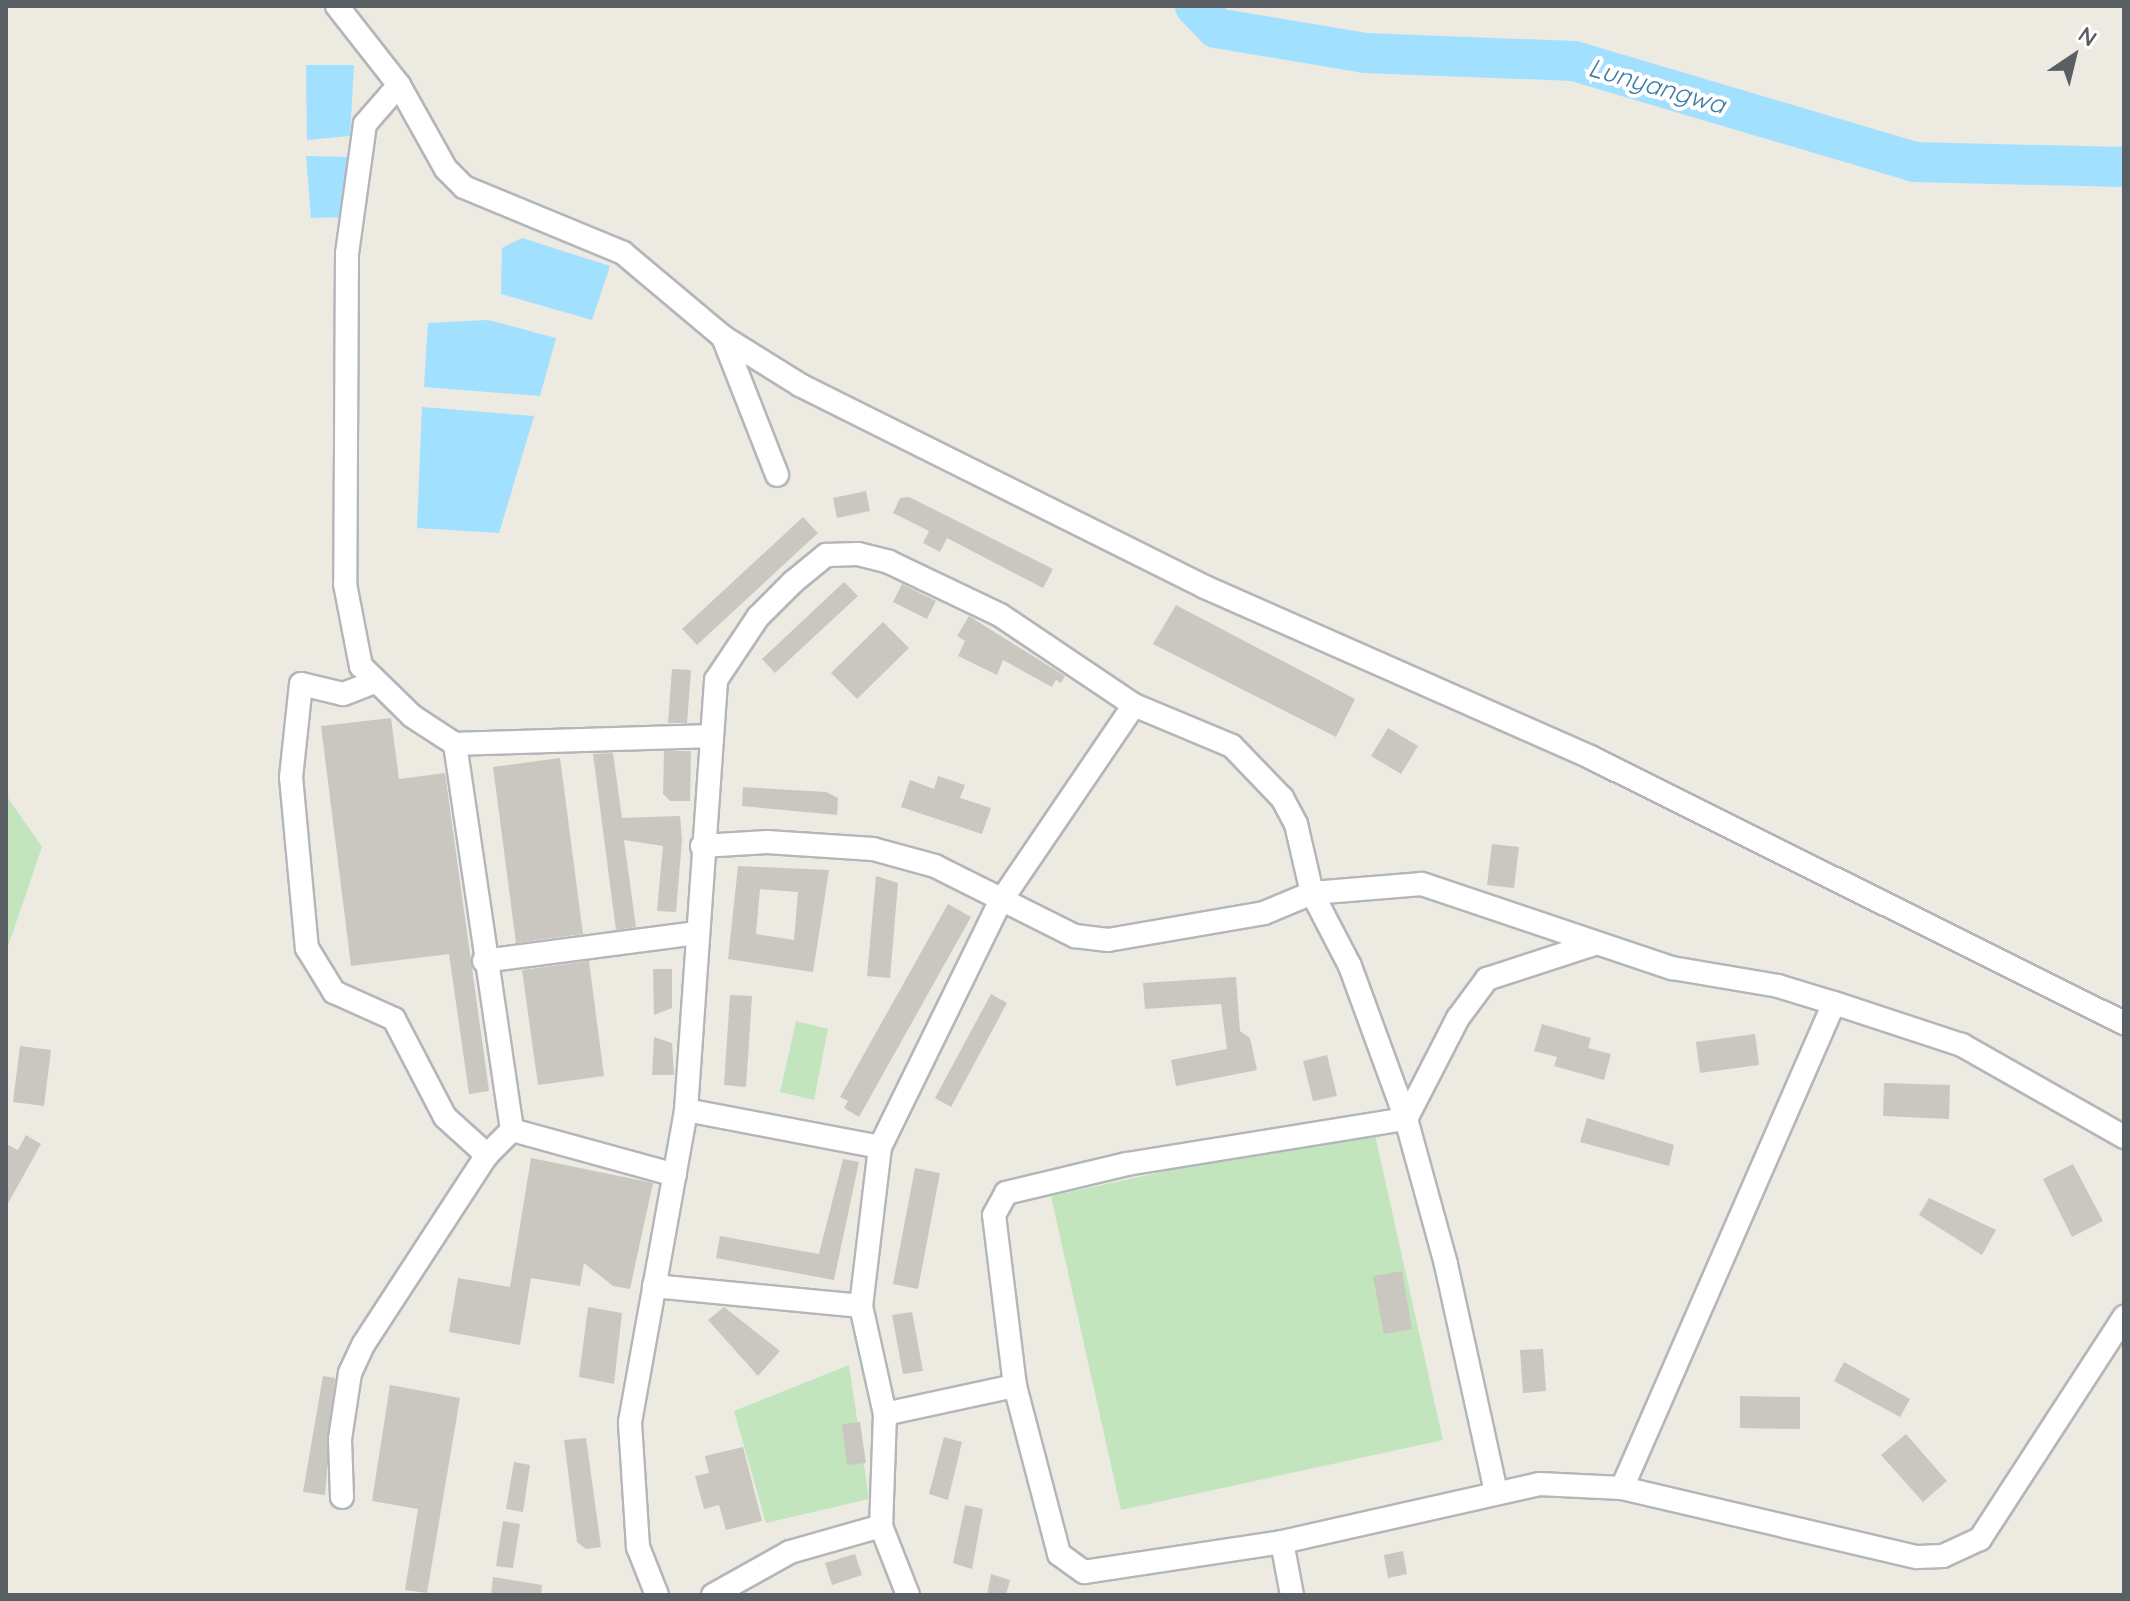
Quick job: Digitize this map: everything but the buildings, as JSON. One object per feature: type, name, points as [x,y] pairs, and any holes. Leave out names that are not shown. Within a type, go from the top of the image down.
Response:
[{"type":"street","points":[[337,6],[399,85],[446,169],[464,187],[623,253],[723,337],[800,385],[1205,587],[1590,757],[2124,1023]]},
{"type":"street","points":[[399,85],[365,124],[347,253],[345,584],[353,641],[372,683],[455,744],[710,736]]},
{"type":"street","points":[[723,337],[777,475]]},
{"type":"street","points":[[657,1595],[638,1547],[630,1422],[686,1110],[702,846],[716,680],[729,656],[758,617],[826,555],[858,554],[925,578],[1049,644],[1163,722],[1211,734],[1261,773],[1296,824],[1312,893],[1350,966],[1406,1119],[1446,1264],[1496,1492]]},
{"type":"street","points":[[372,683],[343,694],[301,684],[291,777],[307,948],[334,992],[394,1019],[445,1117],[487,1155]]},
{"type":"street","points":[[908,1595],[881,1526],[885,1414],[861,1306],[880,1147],[1000,902],[1134,705]]},
{"type":"street","points":[[455,744],[484,961],[512,1130]]},
{"type":"street","points":[[702,846],[767,842],[873,849],[935,866],[1000,902],[1075,936],[1108,940],[1264,913],[1312,893],[1434,886],[1594,944],[1834,1003],[1962,1045],[2124,1137]]},
{"type":"street","points":[[484,961],[697,933]]},
{"type":"street","points":[[1406,1119],[1458,1018],[1487,979],[1594,944]]},
{"type":"street","points":[[1622,1488],[1834,1003]]},
{"type":"street","points":[[686,1110],[880,1147]]},
{"type":"street","points":[[1406,1119],[1127,1164],[1006,1193],[994,1215],[1015,1386],[1038,1486],[1059,1554],[1069,1566],[1084,1572],[1282,1542],[1496,1492],[1570,1482],[1622,1488],[1917,1557],[1943,1556],[1980,1539],[2124,1317]]},
{"type":"street","points":[[342,1497],[340,1439],[350,1373],[487,1155],[512,1130]]},
{"type":"street","points":[[512,1130],[675,1175]]},
{"type":"street","points":[[654,1286],[861,1306]]},
{"type":"street","points":[[885,1414],[1015,1386]]},
{"type":"street","points":[[713,1595],[790,1552],[881,1526]]},
{"type":"street","points":[[1282,1542],[1292,1595]]},
{"type":"green space","points":[[6,795],[42,847],[6,952]]},
{"type":"green space","points":[[796,1021],[828,1029],[814,1100],[780,1092]]},
{"type":"green space","points":[[1373,1126],[1443,1440],[1121,1510],[1051,1196]]},
{"type":"green space","points":[[849,1365],[869,1499],[766,1523],[734,1411]]},
{"type":"water","points":[[306,65],[354,65],[350,136],[307,140]]},
{"type":"water","points":[[306,156],[351,157],[347,217],[311,218]]},
{"type":"water","points":[[522,238],[610,266],[592,320],[501,294],[502,248]]},
{"type":"water","points":[[488,320],[556,338],[540,396],[424,387],[428,323]]},
{"type":"water","points":[[422,407],[534,416],[499,533],[417,528]]},
{"type":"waterway","name":"Lunyangwa","points":[[1195,6],[1216,28],[1365,53],[1574,61],[1915,162],[2124,167]]}]
